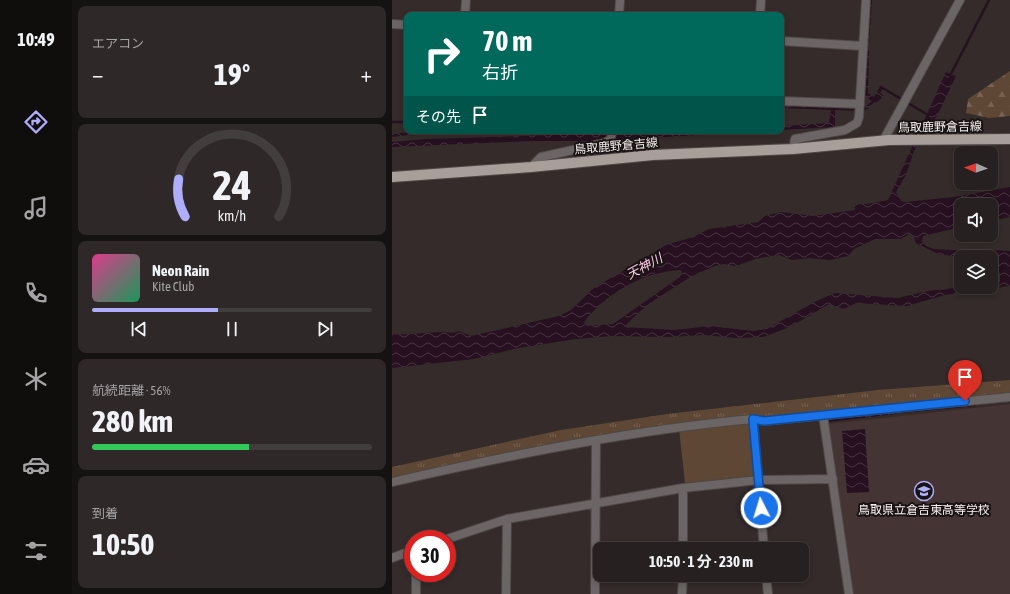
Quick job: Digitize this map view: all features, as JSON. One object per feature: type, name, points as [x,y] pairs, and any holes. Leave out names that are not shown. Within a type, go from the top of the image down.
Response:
[{"type":"main road","name":"鳥取鹿野倉吉線","points":[[392,177],[531,167],[653,155],[793,149],[886,141],[930,139],[1010,139]]},
{"type":"street","points":[[465,12],[466,0]]},
{"type":"street","points":[[619,12],[620,0]]},
{"type":"street","points":[[760,12],[761,0]]},
{"type":"street","points":[[793,149],[795,139],[845,130],[857,123],[860,104],[866,0]]},
{"type":"street","points":[[886,141],[960,0]]},
{"type":"street","points":[[392,24],[404,24]]},
{"type":"street","points":[[784,41],[863,46]]},
{"type":"street","points":[[784,101],[860,104]]},
{"type":"street","points":[[531,167],[541,158],[605,143],[611,139],[612,134]]},
{"type":"street","points":[[392,482],[596,440],[680,427],[753,419],[764,421],[1010,397]]},
{"type":"street","points":[[822,415],[833,478],[849,594]]},
{"type":"street","points":[[753,419],[763,542]]},
{"type":"street","points":[[595,594],[596,440]]},
{"type":"street","points":[[456,536],[507,519],[595,502],[683,488],[759,480],[833,478]]},
{"type":"street","points":[[683,488],[683,542]]},
{"type":"street","points":[[506,594],[507,519]]},
{"type":"street","points":[[392,558],[404,553]]},
{"type":"street","points":[[416,582],[416,594]]},
{"type":"street","points":[[682,594],[683,582]]},
{"type":"street","points":[[767,582],[768,594]]},
{"type":"shaded area","name":"鳥取県立倉吉東高等学校","points":[[1010,404],[1010,594],[853,594],[828,424]]},
{"type":"green space","points":[[1010,71],[1010,116],[989,118],[966,113],[968,99]]},
{"type":"green space","points":[[1010,380],[1010,393],[718,420],[392,481],[392,467],[561,430],[667,414],[878,390]]},
{"type":"green space","points":[[746,422],[750,427],[754,473],[750,479],[685,483],[679,429]]},
{"type":"water","points":[[869,0],[872,0],[869,43],[867,43]]},
{"type":"water","points":[[866,51],[869,51],[868,93],[874,97],[881,85],[884,87],[880,93],[883,95],[881,99],[864,111],[835,110],[835,127],[784,130],[784,126],[829,123],[831,110],[784,108],[784,104],[865,107],[872,101],[865,96]]},
{"type":"water","name":"天神川","points":[[946,72],[956,76],[938,114],[914,151],[906,175],[896,192],[901,201],[905,202],[954,197],[1010,187],[1010,217],[998,220],[998,198],[954,198],[954,229],[923,236],[922,241],[926,246],[934,249],[954,250],[954,256],[938,254],[916,243],[913,235],[909,234],[901,239],[875,239],[854,249],[848,256],[830,260],[809,258],[792,260],[779,255],[755,259],[736,266],[723,264],[715,266],[692,276],[656,299],[638,313],[624,327],[674,330],[710,326],[753,331],[767,329],[814,302],[835,293],[897,298],[933,290],[954,287],[954,294],[907,306],[856,303],[844,309],[829,304],[790,327],[763,337],[736,338],[705,335],[668,337],[613,336],[576,339],[518,348],[474,359],[392,368],[392,334],[452,333],[459,331],[471,336],[559,316],[571,310],[594,288],[666,245],[693,237],[709,229],[758,222],[765,216],[781,212],[813,216],[855,210],[855,204],[868,204],[888,200]],"holes":[[[679,270],[682,271],[680,277],[613,324],[587,326],[584,322],[597,307],[629,284],[653,275]]]},
{"type":"water","points":[[404,133],[404,134],[418,134],[392,137],[392,134]]},
{"type":"water","points":[[590,134],[715,134],[600,141],[534,141],[392,147],[392,142],[425,139]]},
{"type":"water","points":[[998,250],[1010,251],[1010,286],[998,288],[998,282],[1000,282],[1000,273],[998,272]]},
{"type":"water","points":[[976,404],[977,406],[902,413],[902,411]]},
{"type":"water","points":[[896,412],[896,414],[829,422],[828,420]]},
{"type":"water","points":[[865,429],[869,492],[847,493],[842,431]]},
{"type":"waterway","points":[[950,76],[989,0]]},
{"type":"waterway","points":[[881,87],[928,115]]},
{"type":"waterway","points":[[392,122],[404,122]]},
{"type":"place","name":"鳥取県立倉吉東高等学校","points":[[924,491]]},
{"type":"route","points":[[761,508],[753,419],[764,421],[965,401]]}]
